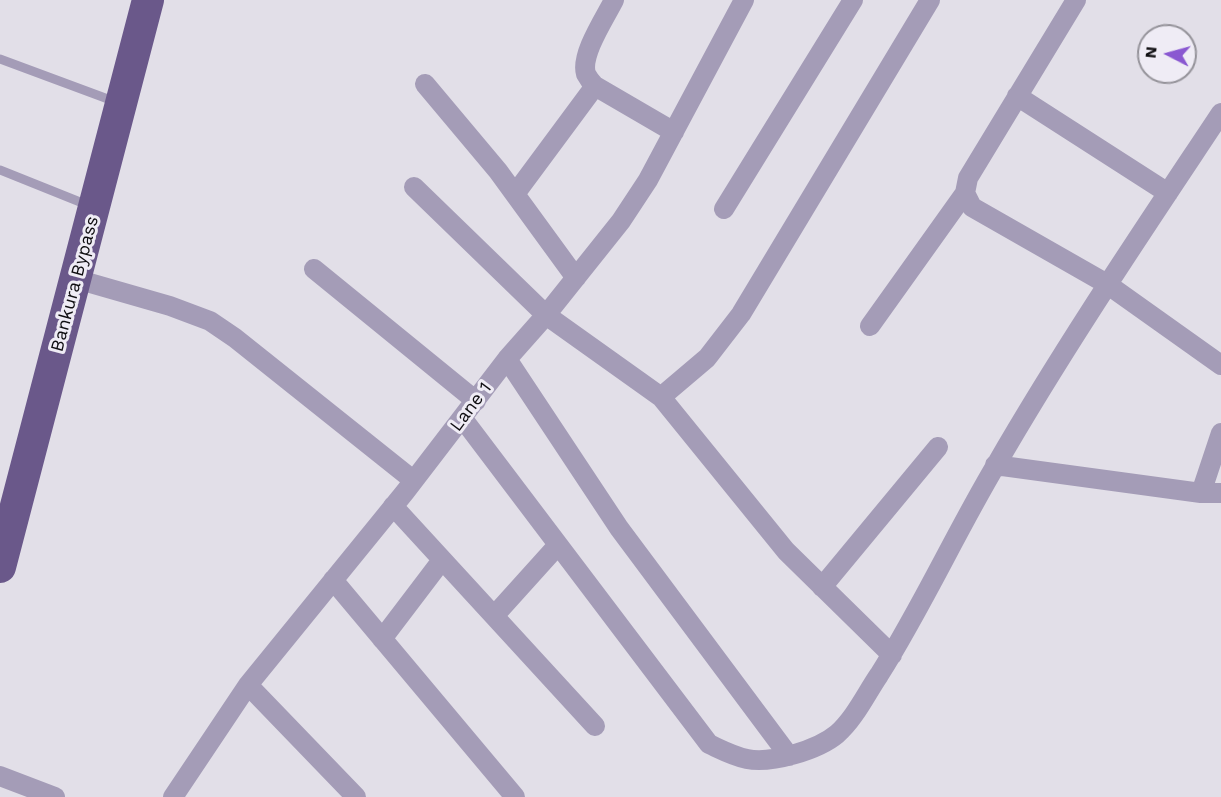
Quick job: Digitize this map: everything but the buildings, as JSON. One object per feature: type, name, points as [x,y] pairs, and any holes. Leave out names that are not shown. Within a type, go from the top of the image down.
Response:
[{"type":"highway","name":"Bankura Bypass","points":[[0,567],[148,0]]},
{"type":"street","points":[[614,0],[590,47],[586,61],[586,75],[595,86],[674,132]]},
{"type":"street","name":"Lane 1","points":[[173,797],[248,685],[463,419],[507,358],[546,315],[621,221],[648,180],[744,0]]},
{"type":"street","points":[[724,209],[853,0]]},
{"type":"street","points":[[661,397],[707,358],[741,314],[930,0]]},
{"type":"street","points":[[870,326],[965,193],[968,178],[1076,0]]},
{"type":"street","points":[[426,84],[515,194],[576,278]]},
{"type":"street","points":[[515,194],[595,86]]},
{"type":"street","points":[[1017,96],[1168,193]]},
{"type":"street","points":[[463,419],[709,744],[729,754],[749,760],[789,756],[816,747],[837,734],[853,715],[892,655],[995,465],[1107,284],[1221,113]]},
{"type":"street","points":[[414,187],[546,315],[661,397],[786,551],[892,655]]},
{"type":"street","points":[[965,193],[972,207],[1107,284],[1221,365]]},
{"type":"street","points":[[314,268],[476,401]]},
{"type":"street","points":[[76,279],[170,306],[210,321],[244,345],[413,480]]},
{"type":"street","points":[[507,358],[619,528],[789,756]]},
{"type":"street","points":[[1201,493],[1221,433]]},
{"type":"street","points":[[822,587],[938,447]]},
{"type":"street","points":[[995,465],[1201,493],[1221,493]]},
{"type":"street","points":[[393,506],[595,726]]},
{"type":"street","points":[[494,616],[558,545]]},
{"type":"street","points":[[382,639],[442,560]]},
{"type":"street","points":[[333,580],[515,797]]},
{"type":"street","points":[[248,685],[356,797]]},
{"type":"street","points":[[0,776],[55,797]]},
{"type":"lane","points":[[0,58],[122,104]]},
{"type":"lane","points":[[0,170],[95,207]]}]
